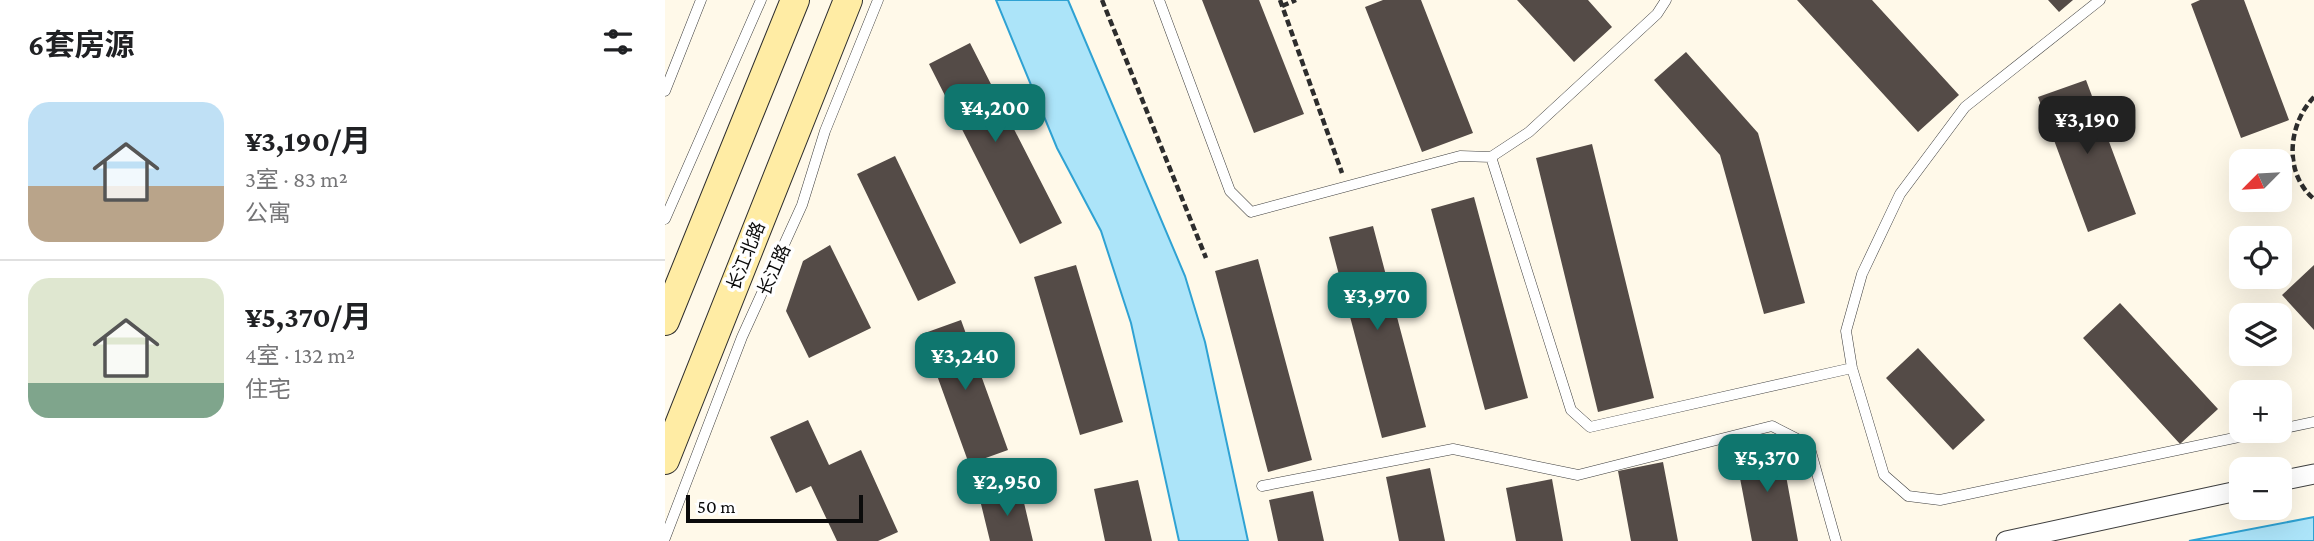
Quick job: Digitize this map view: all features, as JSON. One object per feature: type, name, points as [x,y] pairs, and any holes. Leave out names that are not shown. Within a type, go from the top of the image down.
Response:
[{"type":"main road","points":[[667,309],[795,0]]},
{"type":"main road","name":"长江路","points":[[841,56],[848,0]]},
{"type":"main road","name":"长江北路","points":[[665,460],[841,56]]},
{"type":"street","points":[[2292,479],[2314,474]]},
{"type":"street","points":[[2005,541],[2229,493]]},
{"type":"lane","points":[[665,91],[701,0]]},
{"type":"lane","points":[[665,219],[761,0]]},
{"type":"lane","name":"长江路","points":[[665,538],[742,337],[802,205],[825,131],[841,56],[878,0]]},
{"type":"lane","points":[[1159,0],[1230,191],[1251,212],[1460,156],[1491,157],[1529,132],[1657,14],[1666,0]]},
{"type":"lane","points":[[2100,0],[1965,107],[1900,194],[1862,274],[1846,331],[1852,368],[1884,475],[1908,496],[1940,500],[2229,439]]},
{"type":"lane","points":[[1491,157],[1571,410],[1590,427],[1852,368]]},
{"type":"lane","points":[[2292,427],[2314,422]]},
{"type":"lane","points":[[1262,486],[1453,449],[1578,475],[1772,426],[1809,445],[1836,541]]},
{"type":"path","points":[[1102,0],[1206,258]]},
{"type":"path","points":[[1280,0],[1347,187]]},
{"type":"path","points":[[1282,6],[1296,0]]},
{"type":"path","points":[[2314,97],[2303,108],[2292,136],[2294,166],[2307,193],[2314,199]]},
{"type":"water","points":[[996,0],[1068,0],[1185,276],[1205,342],[1248,541],[1179,541],[1131,323],[1101,231],[1057,148]]},
{"type":"water","points":[[2314,517],[2314,541],[2189,541]]},
{"type":"building","points":[[1202,0],[1259,0],[1304,114],[1254,133]]},
{"type":"building","points":[[1383,0],[1421,0],[1473,133],[1422,152],[1365,7]]},
{"type":"building","points":[[1517,0],[1588,0],[1612,27],[1574,62]]},
{"type":"building","points":[[1797,0],[1872,0],[1959,95],[1918,132]]},
{"type":"building","points":[[2048,0],[2073,0],[2059,12]]},
{"type":"building","points":[[2200,0],[2244,0],[2289,120],[2241,138],[2191,4]]},
{"type":"building","points":[[970,43],[1062,223],[1020,244],[929,64]]},
{"type":"building","points":[[1686,52],[1758,133],[1805,303],[1764,314],[1720,155],[1654,80]]},
{"type":"building","points":[[2086,80],[2136,214],[2088,232],[2038,97]]},
{"type":"building","points":[[1592,144],[1654,398],[1598,412],[1536,158]]},
{"type":"building","points":[[895,156],[956,283],[918,301],[857,174]]},
{"type":"building","points":[[1474,197],[1528,398],[1485,410],[1431,209]]},
{"type":"building","points":[[1373,226],[1426,427],[1382,438],[1329,237]]},
{"type":"building","points":[[830,245],[871,328],[809,358],[786,311],[803,261]]},
{"type":"building","points":[[1258,259],[1312,460],[1268,472],[1215,271]]},
{"type":"building","points":[[1076,265],[1123,422],[1080,435],[1034,277]]},
{"type":"building","points":[[2314,265],[2314,330],[2282,295],[2292,289],[2292,286]]},
{"type":"building","points":[[2120,303],[2218,409],[2180,444],[2083,338]]},
{"type":"building","points":[[961,320],[1008,450],[969,464],[922,334]]},
{"type":"building","points":[[1918,348],[1985,420],[1953,450],[1886,378]]},
{"type":"building","points":[[808,420],[829,465],[861,450],[898,532],[878,541],[837,541],[811,486],[796,493],[770,437]]},
{"type":"building","points":[[1780,443],[1798,541],[1752,541],[1735,452]]},
{"type":"building","points":[[1663,462],[1678,541],[1631,541],[1618,471]]},
{"type":"building","points":[[1430,468],[1445,541],[1399,541],[1386,477]]},
{"type":"building","points":[[1552,479],[1563,541],[1516,541],[1506,488]]},
{"type":"building","points":[[1138,480],[1152,541],[1105,541],[1094,489]]},
{"type":"building","points":[[1021,490],[1033,541],[990,541],[980,500]]},
{"type":"building","points":[[1313,491],[1324,541],[1278,541],[1269,500]]}]
